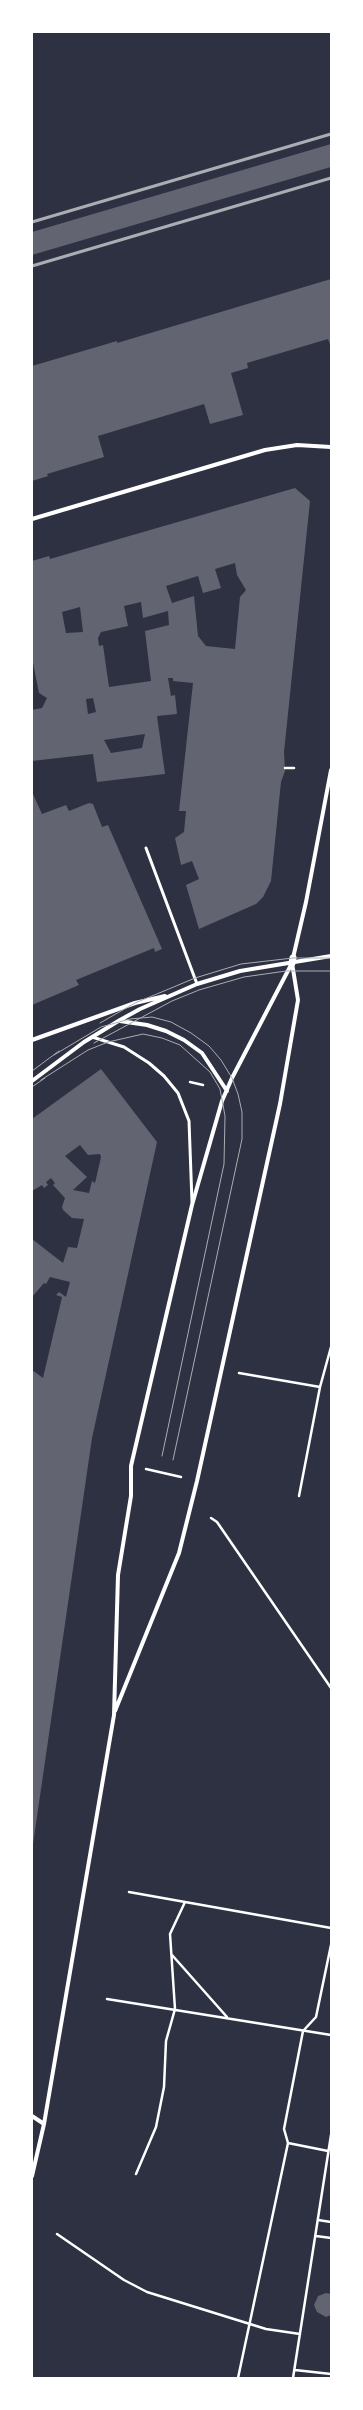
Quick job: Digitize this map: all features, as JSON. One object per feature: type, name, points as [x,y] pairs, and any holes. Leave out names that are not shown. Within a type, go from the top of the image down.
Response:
[{"type":"street","points":[[32,519],[265,450],[297,445],[331,447]]},
{"type":"street","points":[[32,2176],[44,2124],[114,1715],[118,1575],[131,1496],[131,1466],[192,1205],[227,1091],[292,960],[306,902],[331,770]]},
{"type":"street","points":[[32,1081],[92,1037],[120,1020],[140,1009],[197,984],[240,971],[292,960],[331,956]]},
{"type":"street","points":[[114,1715],[179,1554],[197,1481],[280,1104],[298,1000],[292,960]]},
{"type":"street","points":[[32,1040],[135,1003],[178,993]]},
{"type":"street","points":[[120,1020],[147,1024],[184,1040],[202,1053],[227,1091]]},
{"type":"street","points":[[32,2116],[44,2124]]},
{"type":"lane","points":[[146,848],[197,984]]},
{"type":"lane","points":[[92,1037],[124,1047],[149,1063],[164,1076],[178,1093],[189,1121],[192,1205]]},
{"type":"path","points":[[285,768],[294,768]]},
{"type":"path","points":[[299,1496],[320,1387],[331,1346]]},
{"type":"path","points":[[239,1373],[320,1387]]},
{"type":"path","points":[[141,1468],[187,1478]]},
{"type":"path","points":[[211,1518],[217,1522],[331,1688]]},
{"type":"path","points":[[129,1892],[331,1928]]},
{"type":"path","points":[[136,2174],[156,2127],[165,2080],[166,2041],[175,2009],[170,1934],[186,1902]]},
{"type":"path","points":[[238,2378],[288,2143],[284,2129],[303,2031],[316,2017],[331,1945]]},
{"type":"path","points":[[172,1955],[228,2018]]},
{"type":"path","points":[[107,1999],[331,2035]]},
{"type":"path","points":[[294,2378],[331,2135]]},
{"type":"path","points":[[288,2143],[328,2151]]},
{"type":"path","points":[[318,2220],[331,2222]]},
{"type":"path","points":[[57,2234],[124,2280],[147,2292],[266,2329],[300,2334]]},
{"type":"path","points":[[315,2236],[331,2238]]},
{"type":"path","points":[[295,2370],[331,2374]]},
{"type":"building","points":[[331,144],[331,167],[32,255],[32,232]]},
{"type":"building","points":[[331,279],[331,347],[328,339],[247,363],[248,368],[231,373],[243,415],[210,424],[204,404],[98,436],[104,457],[47,474],[48,476],[32,481],[32,366],[117,341],[117,343]]},
{"type":"building","points":[[295,488],[310,501],[284,752],[285,771],[281,782],[271,881],[263,897],[256,904],[199,929],[186,885],[199,879],[192,861],[181,865],[175,838],[184,832],[186,811],[179,811],[193,683],[173,681],[173,678],[168,678],[171,696],[175,695],[177,714],[157,716],[165,774],[97,782],[93,754],[32,761],[32,710],[42,708],[47,698],[39,693],[32,658],[32,561],[49,556],[50,559]],"holes":[[[235,563],[237,575],[246,590],[240,597],[235,649],[206,646],[198,636],[194,596],[172,603],[166,586],[198,576],[203,593],[221,588],[215,569]],[[141,602],[143,618],[168,611],[169,625],[145,631],[151,681],[109,687],[103,645],[99,646],[98,638],[101,632],[128,626],[124,606]],[[80,607],[83,632],[66,633],[62,612]],[[93,698],[96,712],[88,714],[86,699]],[[145,734],[142,748],[111,753],[104,740]]]},
{"type":"building","points":[[32,792],[42,814],[66,805],[69,811],[89,803],[93,804],[102,827],[108,825],[162,949],[155,952],[154,948],[76,980],[79,985],[32,1005]]},
{"type":"building","points":[[101,1069],[157,1142],[92,1438],[32,1851],[32,1370],[43,1378],[62,1297],[56,1295],[59,1292],[66,1297],[70,1282],[50,1277],[46,1284],[44,1283],[32,1297],[32,1239],[63,1263],[68,1247],[77,1248],[84,1219],[72,1218],[63,1210],[62,1207],[65,1198],[53,1185],[55,1183],[51,1178],[46,1182],[48,1185],[44,1188],[42,1185],[32,1191],[32,1119]],"holes":[[[80,1145],[88,1155],[100,1154],[101,1157],[95,1183],[92,1181],[89,1193],[73,1190],[87,1177],[65,1156]]]},
{"type":"building","points":[[326,2293],[331,2294],[331,2315],[326,2317],[317,2312],[314,2305],[318,2296]]},
{"type":"tram line","points":[[100,1023],[135,1003],[195,978],[241,964],[293,958],[331,958]]},
{"type":"tram line","points":[[94,1043],[172,1001],[199,990],[244,977],[286,971],[331,971]]},
{"type":"tram line","points":[[54,1055],[101,1027],[130,1019],[152,1017],[171,1022],[191,1033],[209,1046],[221,1060],[232,1078],[238,1094],[242,1112],[242,1139],[173,1460]]},
{"type":"tram line","points":[[41,1080],[88,1050],[108,1042],[143,1034],[162,1038],[180,1045],[210,1072],[220,1089],[225,1116],[224,1164],[162,1456]]},
{"type":"tram line","points":[[32,1071],[59,1051]]},
{"type":"tram line","points":[[32,1087],[45,1078]]},
{"type":"railway","points":[[32,222],[331,134]]},
{"type":"railway","points":[[32,266],[331,178]]}]
